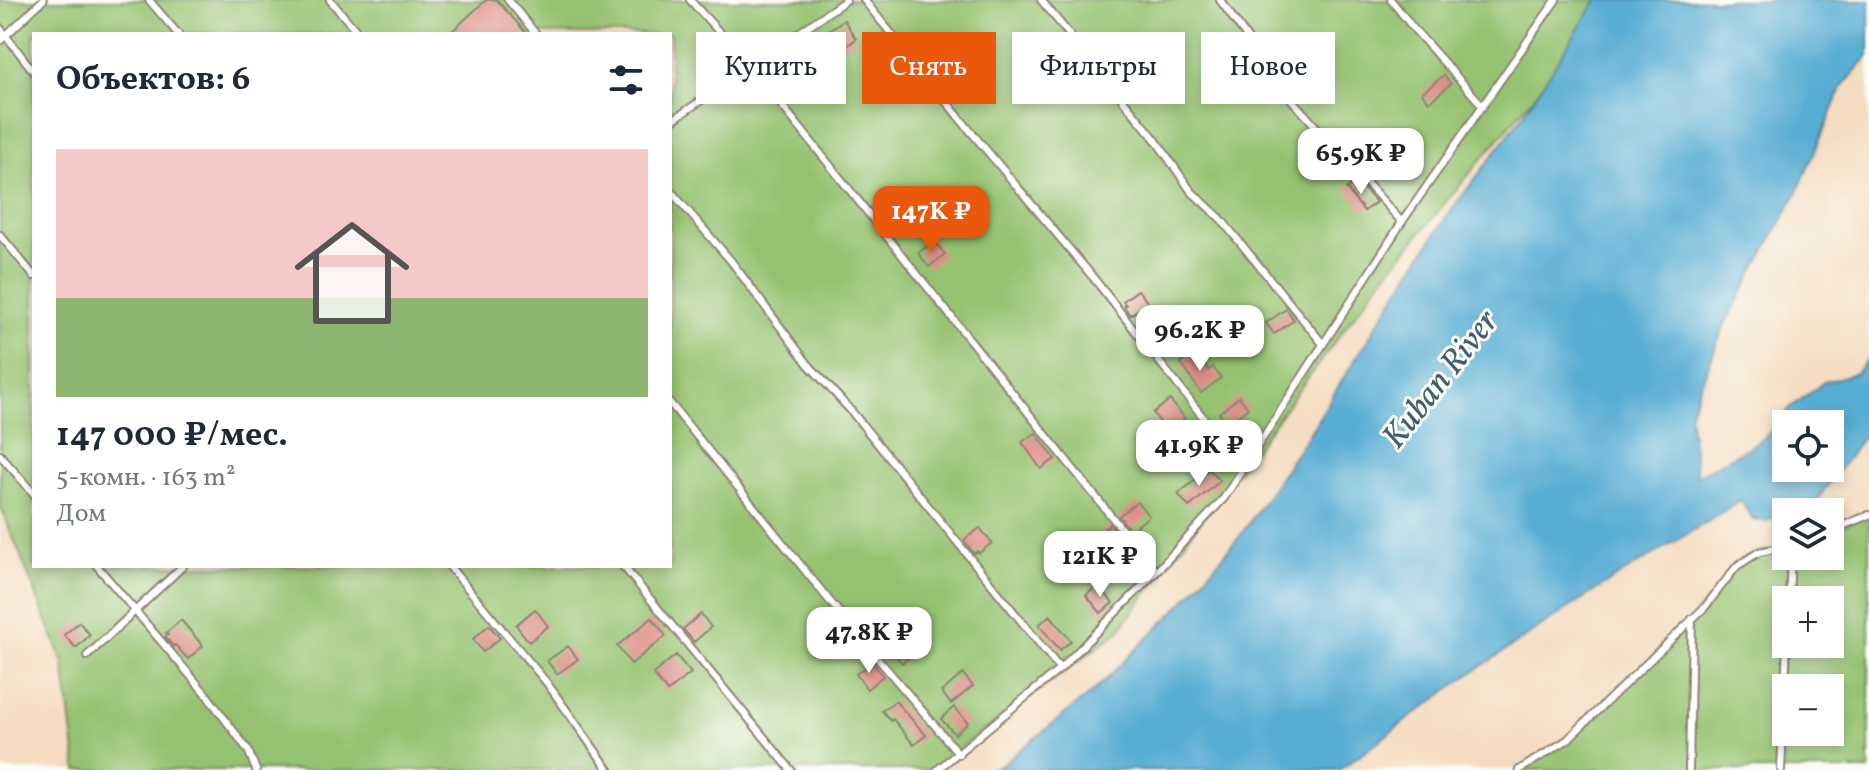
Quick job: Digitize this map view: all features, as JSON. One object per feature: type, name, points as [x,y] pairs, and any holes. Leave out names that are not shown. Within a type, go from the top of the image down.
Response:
[{"type":"lane","points":[[3,38],[43,0]]},
{"type":"lane","points":[[149,0],[176,32]]},
{"type":"lane","points":[[330,0],[357,32]]},
{"type":"lane","points":[[508,0],[534,32]]},
{"type":"lane","points":[[690,0],[719,32]]},
{"type":"lane","points":[[801,32],[846,0]]},
{"type":"lane","points":[[864,0],[1092,276],[1243,468]]},
{"type":"lane","points":[[1041,0],[1155,139],[1191,191],[1220,218],[1323,344]]},
{"type":"lane","points":[[1220,0],[1291,99],[1402,222]]},
{"type":"lane","points":[[1391,0],[1483,106]]},
{"type":"lane","points":[[937,770],[1060,669],[1224,498],[1402,222],[1556,0]]},
{"type":"lane","points":[[0,28],[3,38],[32,70]]},
{"type":"lane","points":[[672,121],[697,104]]},
{"type":"lane","points":[[781,104],[1156,572]]},
{"type":"lane","points":[[672,192],[731,261],[808,364],[852,412],[1060,669]]},
{"type":"lane","points":[[0,235],[32,274]]},
{"type":"lane","points":[[672,405],[845,620],[959,754]]},
{"type":"lane","points":[[0,455],[32,492]]},
{"type":"lane","points":[[1844,525],[1869,515]]},
{"type":"lane","points":[[1519,770],[1567,740],[1705,607],[1737,566],[1759,552],[1772,550]]},
{"type":"lane","points":[[99,568],[206,694],[248,750],[256,770]]},
{"type":"lane","points":[[87,656],[181,568]]},
{"type":"lane","points":[[451,568],[547,683],[609,770]]},
{"type":"lane","points":[[625,568],[791,770]]},
{"type":"lane","points":[[1689,770],[1692,619]]},
{"type":"lane","points":[[1781,770],[1786,658]]},
{"type":"green space","points":[[0,0],[1614,0],[1381,280],[1117,633],[930,770],[77,770],[64,663],[0,505]]},
{"type":"green space","points":[[1869,515],[1869,770],[1519,770],[1567,740],[1692,619],[1737,566],[1759,552],[1772,550],[1772,570],[1844,570],[1844,525]]},
{"type":"water","name":"Kuban River","points":[[1597,0],[1869,0],[1869,56],[1843,86],[1797,193],[1725,324],[1689,414],[1697,476],[1765,438],[1772,430],[1772,482],[1830,482],[1818,498],[1772,498],[1772,519],[1766,521],[1753,520],[1741,501],[1593,592],[1470,674],[1339,770],[989,770],[1001,765],[1094,691],[1183,603],[1240,536],[1307,437],[1447,216],[1523,115]]},
{"type":"water","points":[[1869,358],[1869,429],[1844,463],[1844,410],[1788,410],[1824,382],[1856,373]]},
{"type":"building","points":[[486,0],[497,0],[525,32],[451,32]]},
{"type":"building","points":[[844,20],[856,39],[846,46],[846,32],[825,32]]},
{"type":"building","points":[[1444,75],[1451,84],[1429,102],[1422,93]]},
{"type":"building","points":[[1357,181],[1376,202],[1364,211],[1346,189]]},
{"type":"building","points":[[934,241],[945,254],[929,267],[918,253]]},
{"type":"building","points":[[1138,290],[1148,303],[1130,315],[1123,301]]},
{"type":"building","points":[[1286,309],[1294,320],[1274,334],[1266,323]]},
{"type":"building","points":[[1196,352],[1209,370],[1213,367],[1221,378],[1201,393],[1181,363]]},
{"type":"building","points":[[1239,397],[1248,408],[1228,424],[1219,413]]},
{"type":"building","points":[[1170,400],[1185,418],[1167,431],[1153,413]]},
{"type":"building","points":[[1036,433],[1055,459],[1041,469],[1022,442]]},
{"type":"building","points":[[1209,469],[1220,481],[1189,507],[1178,494]]},
{"type":"building","points":[[1137,502],[1149,516],[1129,529],[1119,516]]},
{"type":"building","points":[[1110,524],[1120,537],[1103,553],[1092,540]]},
{"type":"building","points":[[980,528],[992,543],[974,554],[964,540]]},
{"type":"building","points":[[1099,585],[1113,603],[1101,613],[1086,595]]},
{"type":"building","points":[[535,609],[548,626],[529,642],[516,625]]},
{"type":"building","points":[[701,614],[711,627],[694,642],[683,629]]},
{"type":"building","points":[[1050,615],[1071,641],[1060,650],[1039,625]]},
{"type":"building","points":[[652,618],[666,636],[631,664],[617,646]]},
{"type":"building","points":[[181,620],[203,646],[188,659],[165,637]]},
{"type":"building","points":[[79,622],[90,635],[76,648],[64,635]]},
{"type":"building","points":[[489,625],[500,638],[483,652],[473,639]]},
{"type":"building","points":[[899,634],[915,652],[902,663],[886,645]]},
{"type":"building","points":[[568,646],[578,659],[557,674],[547,661]]},
{"type":"building","points":[[676,655],[691,673],[667,692],[653,674]]},
{"type":"building","points":[[872,662],[883,676],[867,689],[856,674]]},
{"type":"building","points":[[963,674],[973,686],[951,704],[941,692]]},
{"type":"building","points":[[895,701],[926,735],[914,745],[893,719],[891,721],[882,711]]},
{"type":"building","points":[[954,707],[968,723],[955,734],[941,719]]}]
